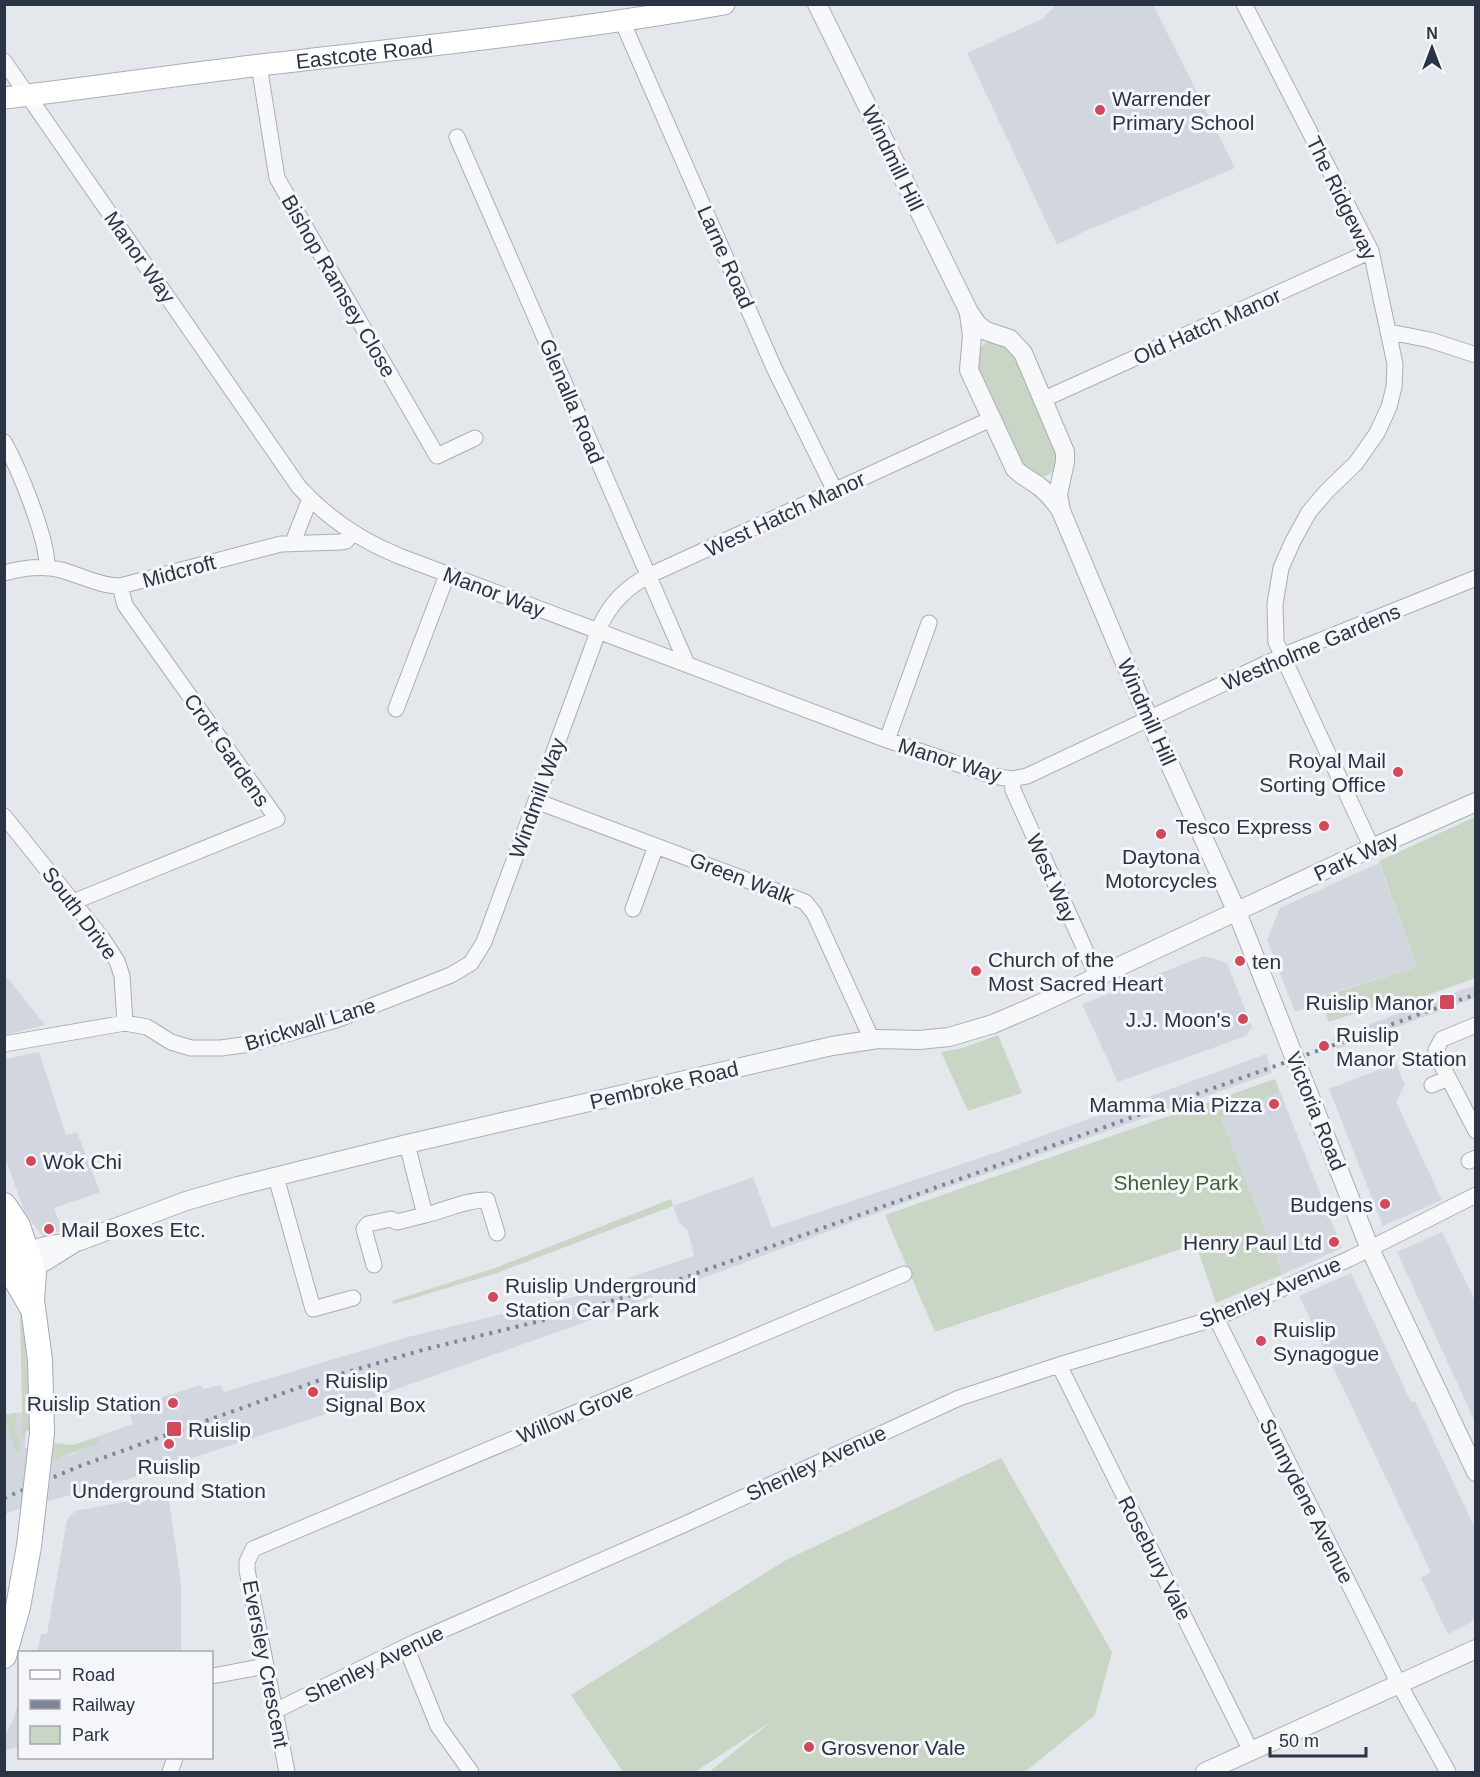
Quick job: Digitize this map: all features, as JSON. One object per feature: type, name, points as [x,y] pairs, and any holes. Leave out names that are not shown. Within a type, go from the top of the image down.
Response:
[{"type":"main road","name":"Eastcote Road","points":[[4,98],[260,65],[416,48],[622,21],[724,4]]},
{"type":"main road","points":[[4,1205],[15,1220],[18,1259],[31,1304],[40,1360],[42,1433],[29,1546],[18,1607],[4,1656]]},
{"type":"street","name":"Windmill Hill","points":[[817,4],[969,312],[986,332],[1010,339],[1023,353],[1065,452],[1058,494],[1061,511]]},
{"type":"street","name":"The Ridgeway","points":[[1249,6],[1371,251],[1395,364],[1394,387],[1389,407],[1377,433],[1356,463],[1327,490],[1309,512],[1281,568],[1275,604],[1276,642],[1372,848]]},
{"type":"street","name":"Larne Road","points":[[622,21],[775,370],[835,491]]},
{"type":"street","name":"Manor Way","points":[[4,61],[292,477],[310,499],[352,534],[375,546],[447,575],[887,740],[993,776],[1012,779],[1027,776],[1149,719]]},
{"type":"street","name":"Bishop Ramsey Close","points":[[260,65],[277,178],[436,456],[475,438]]},
{"type":"street","name":"Glenalla Road","points":[[457,137],[687,664]]},
{"type":"street","name":"Old Hatch Manor","points":[[1042,400],[1371,251]]},
{"type":"street","name":"Windmill Hill","points":[[969,312],[972,336],[969,370],[1015,469],[1049,494],[1061,511],[1149,719],[1237,912]]},
{"type":"street","points":[[1390,332],[1430,340],[1476,355]]},
{"type":"street","name":"West Hatch Manor","points":[[598,631],[604,618],[619,598],[633,585],[648,576],[991,419]]},
{"type":"street","points":[[4,442],[25,489],[44,544],[47,568]]},
{"type":"street","points":[[293,542],[310,499]]},
{"type":"street","name":"Midcroft","points":[[4,573],[47,568],[62,570],[107,585],[120,586],[293,542],[346,541],[352,534]]},
{"type":"street","points":[[396,709],[447,575]]},
{"type":"street","name":"Westholme Gardens","points":[[1149,719],[1282,656],[1476,579]]},
{"type":"street","name":"Croft Gardens","points":[[74,902],[277,819],[125,605],[120,586]]},
{"type":"street","points":[[887,740],[929,623]]},
{"type":"street","name":"Windmill Way","points":[[471,963],[484,942],[598,631]]},
{"type":"street","name":"West Way","points":[[1012,779],[1013,790],[1097,976]]},
{"type":"street","name":"Green Walk","points":[[536,801],[800,900],[814,913],[863,1020],[869,1040]]},
{"type":"street","name":"Park Way","points":[[1237,912],[1476,802]]},
{"type":"street","name":"South Drive","points":[[4,816],[102,938],[120,968],[124,986],[125,1023]]},
{"type":"street","points":[[633,909],[656,846]]},
{"type":"street","name":"Pembroke Road","points":[[18,1259],[54,1258],[80,1241],[186,1201],[407,1144],[832,1046],[869,1040],[930,1040],[963,1034],[993,1024],[1237,912]]},
{"type":"street","name":"Victoria Road","points":[[1237,912],[1370,1249],[1476,1472]]},
{"type":"street","name":"Brickwall Lane","points":[[4,1044],[125,1023],[147,1027],[181,1046],[208,1049],[250,1044],[345,1017],[451,975],[471,963]]},
{"type":"street","points":[[1476,1025],[1448,1036],[1437,1046],[1438,1058],[1476,1131]]},
{"type":"street","points":[[1432,1085],[1448,1078]]},
{"type":"street","points":[[407,1144],[425,1215]]},
{"type":"street","points":[[276,1177],[313,1310],[353,1298]]},
{"type":"street","name":"Shenley Avenue","points":[[275,1711],[406,1647],[683,1525],[959,1398],[1215,1318],[1300,1282],[1476,1195]]},
{"type":"street","points":[[374,1265],[364,1229],[368,1224],[391,1219],[397,1222],[453,1209],[459,1204],[475,1200],[487,1200],[496,1233]]},
{"type":"street","name":"Willow Grove","points":[[249,1556],[253,1550],[269,1542],[904,1274]]},
{"type":"street","name":"Sunnydene Avenue","points":[[1215,1318],[1399,1684],[1448,1773]]},
{"type":"street","name":"Rosebury Vale","points":[[1059,1365],[1251,1750]]},
{"type":"street","name":"Eversley Crescent","points":[[249,1556],[247,1570],[287,1773]]},
{"type":"street","points":[[406,1647],[438,1726],[471,1773]]},
{"type":"street","points":[[1205,1773],[1476,1649]]},
{"type":"street","points":[[213,1676],[266,1666]]},
{"type":"street","points":[[170,1773],[176,1759]]},
{"type":"shaded area","name":"Warrender Primary School","points":[[1056,5],[1153,5],[1235,168],[1057,245],[967,53],[1042,19]]},
{"type":"shaded area","points":[[1379,863],[1417,967],[1320,996],[1322,1003],[1295,1012],[1267,940],[1280,908]]},
{"type":"shaded area","points":[[1204,956],[1227,963],[1252,1027],[1246,1036],[1118,1082],[1082,1004]]},
{"type":"shaded area","points":[[5,975],[45,1025],[5,1035]]},
{"type":"shaded area","points":[[1475,985],[1475,998],[1337,1049],[1333,1038]]},
{"type":"shaded area","points":[[39,1052],[66,1135],[77,1132],[100,1192],[54,1208],[62,1230],[43,1237],[25,1213],[4,1154],[5,1059]]},
{"type":"shaded area","points":[[1266,1054],[1272,1073],[915,1199],[574,1326],[335,1411],[125,1480],[48,1501],[52,1461],[76,1453],[73,1445],[133,1424],[130,1415],[141,1411],[140,1408],[162,1397],[201,1385],[203,1389],[220,1385],[224,1392],[408,1337],[598,1291],[598,1288],[694,1256],[688,1231],[679,1222],[673,1206],[753,1177],[772,1228],[1009,1148]]},
{"type":"shaded area","name":"Ruislip Manor","points":[[1396,1063],[1405,1085],[1396,1102],[1442,1200],[1383,1226],[1329,1089]]},
{"type":"shaded area","points":[[1280,1092],[1342,1248],[1283,1274],[1221,1118]]},
{"type":"shaded area","points":[[1442,1232],[1475,1301],[1475,1422],[1397,1252]]},
{"type":"shaded area","points":[[1351,1273],[1411,1402],[1415,1401],[1475,1528],[1475,1618],[1448,1634],[1421,1578],[1431,1572],[1299,1296]]},
{"type":"shaded area","points":[[22,1412],[21,1432],[25,1448],[29,1448],[22,1508],[5,1514],[4,1415]]},
{"type":"shaded area","points":[[168,1494],[181,1584],[181,1651],[37,1651],[41,1634],[47,1634],[67,1520],[75,1511]]},
{"type":"shaded area","points":[[18,1703],[18,1747],[5,1750],[5,1734],[13,1721]]},
{"type":"green space","points":[[987,341],[1001,341],[1013,347],[1060,453],[1054,469],[1046,476],[1035,476],[1020,469],[976,374],[978,350]]},
{"type":"green space","points":[[1475,817],[1475,978],[1376,1014],[1374,1007],[1329,1022],[1320,997],[1417,967],[1379,861]]},
{"type":"green space","points":[[998,1035],[1022,1093],[968,1111],[941,1052],[963,1048]]},
{"type":"green space","name":"Shenley Park","points":[[1275,1079],[1280,1092],[1221,1118],[1283,1274],[1216,1303],[1196,1244],[935,1332],[885,1215]]},
{"type":"green space","points":[[671,1199],[673,1206],[497,1273],[394,1304],[392,1301],[495,1268]]},
{"type":"green space","points":[[20,1312],[27,1341],[30,1371],[31,1431],[26,1431],[25,1443],[21,1432]]},
{"type":"green space","points":[[17,1413],[15,1430],[20,1441],[19,1452],[16,1453],[4,1415]]},
{"type":"green space","points":[[98,1437],[98,1443],[52,1461],[54,1443],[73,1445]]},
{"type":"green space","points":[[1001,1458],[1112,1652],[1095,1715],[1025,1772],[709,1772],[772,1721],[695,1772],[623,1772],[571,1695],[786,1560]]},
{"type":"railway","points":[[4,1498],[80,1466],[320,1380],[426,1349],[540,1321],[647,1291],[1476,994]]},
{"type":"place","name":"Warrender Primary School","points":[[1100,110]]},
{"type":"place","name":"Royal Mail Sorting Office","points":[[1398,772]]},
{"type":"place","name":"Tesco Express","points":[[1324,826]]},
{"type":"place","name":"Daytona Motorcycles","points":[[1161,834]]},
{"type":"place","name":"ten","points":[[1240,961]]},
{"type":"place","name":"Church of the Most Sacred Heart","points":[[976,971]]},
{"type":"place","name":"Ruislip Manor","points":[[1447,1002]]},
{"type":"place","name":"J.J. Moon's","points":[[1243,1019]]},
{"type":"place","name":"Ruislip Manor Station","points":[[1324,1046]]},
{"type":"place","name":"Mamma Mia Pizza","points":[[1274,1104]]},
{"type":"place","name":"Wok Chi","points":[[31,1161]]},
{"type":"place","name":"Budgens","points":[[1385,1204]]},
{"type":"place","name":"Mail Boxes Etc.","points":[[49,1229]]},
{"type":"place","name":"Henry Paul Ltd","points":[[1334,1242]]},
{"type":"place","name":"Ruislip Underground Station Car Park","points":[[493,1297]]},
{"type":"place","name":"Ruislip Synagogue","points":[[1261,1341]]},
{"type":"place","name":"Ruislip Signal Box","points":[[313,1392]]},
{"type":"place","name":"Ruislip Station","points":[[173,1403]]},
{"type":"place","name":"Ruislip","points":[[174,1429]]},
{"type":"place","name":"Ruislip Underground Station","points":[[169,1444]]},
{"type":"place","name":"Grosvenor Vale","points":[[809,1747]]}]
